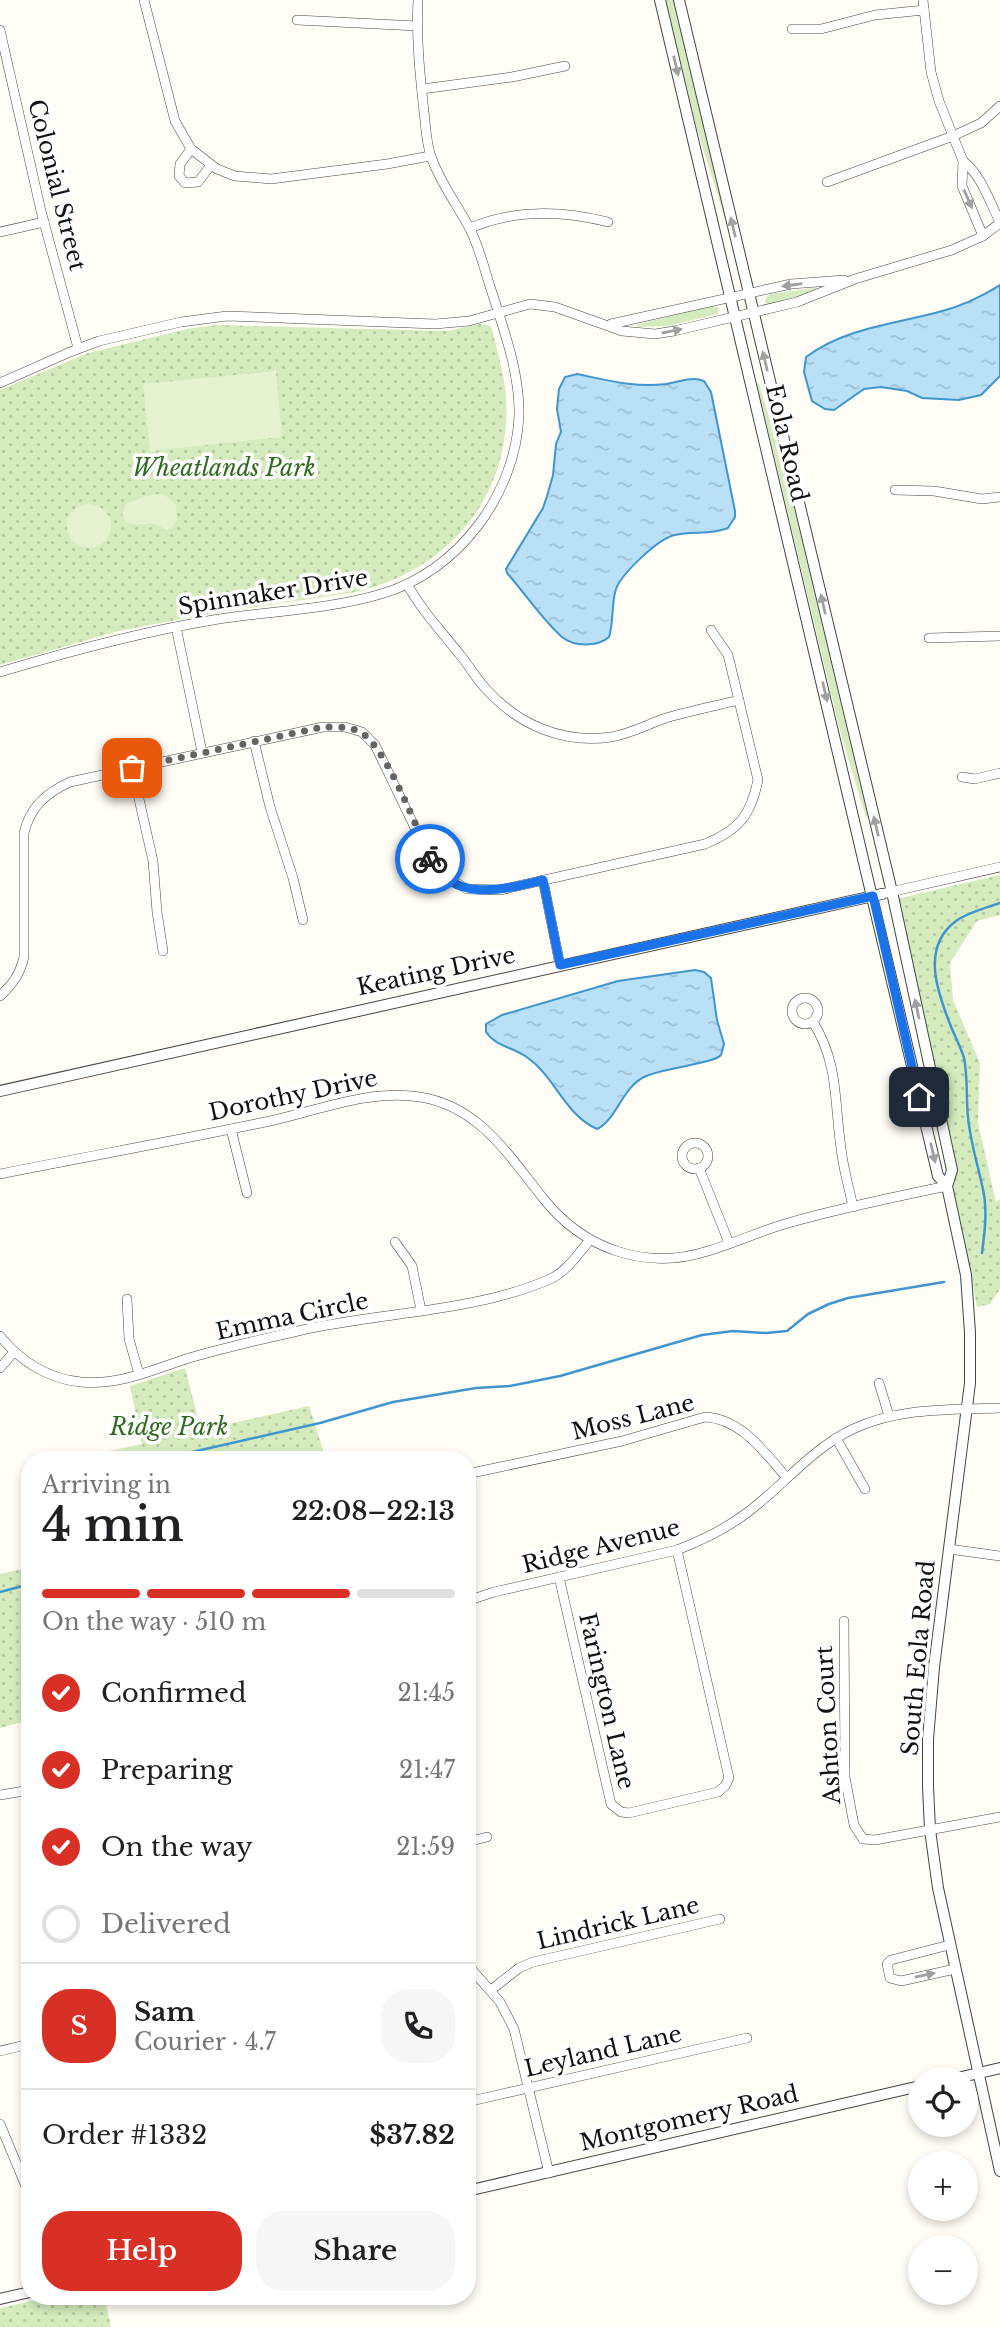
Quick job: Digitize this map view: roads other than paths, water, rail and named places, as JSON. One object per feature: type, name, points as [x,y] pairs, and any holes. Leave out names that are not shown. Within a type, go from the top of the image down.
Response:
[{"type":"street","points":[[144,0],[175,121],[191,149],[211,165],[235,176],[271,179],[430,156]]},
{"type":"street","name":"Spinnaker Drive","points":[[0,672],[81,648],[176,626],[383,594],[407,584],[456,551],[496,499],[509,469],[516,441],[519,414],[516,382],[498,312],[470,228],[440,179],[430,156],[417,26],[418,0]]},
{"type":"street","name":"Eola Road","points":[[660,0],[735,316],[882,894]]},
{"type":"street","name":"Eola Road","points":[[679,0],[749,293],[882,894]]},
{"type":"street","points":[[0,383],[78,348],[181,323],[227,316],[435,324],[469,321],[530,304],[542,304],[609,324],[622,331],[655,334],[797,302],[855,279],[952,250],[983,236],[1000,223],[980,180],[963,161],[939,102],[931,72],[923,5],[821,29],[792,29]]},
{"type":"street","points":[[297,20],[417,26]]},
{"type":"street","name":"Colonial Street","points":[[0,30],[44,222],[78,348]]},
{"type":"street","points":[[422,89],[512,77],[565,66]]},
{"type":"street","points":[[827,182],[953,136],[981,122],[1000,106]]},
{"type":"street","points":[[191,149],[180,164],[179,176],[185,183],[198,182],[211,165]]},
{"type":"street","points":[[963,161],[962,186],[983,236]]},
{"type":"street","points":[[470,228],[496,218],[558,212],[608,222]]},
{"type":"street","points":[[0,232],[44,222]]},
{"type":"street","points":[[609,324],[791,284],[855,279]]},
{"type":"street","points":[[895,491],[934,491],[982,499],[1000,497]]},
{"type":"street","points":[[407,584],[430,622],[462,657],[485,688],[507,711],[534,727],[557,734],[591,739],[614,737],[667,718],[739,700]]},
{"type":"street","points":[[176,626],[202,752]]},
{"type":"street","points":[[0,996],[15,982],[24,957],[23,854],[27,818],[37,804],[55,789],[70,782],[202,752],[323,727],[345,727],[362,732],[375,745],[385,762],[432,863],[444,876],[467,889],[500,890],[705,844],[723,837],[748,814],[758,780],[728,655],[711,631]]},
{"type":"street","points":[[929,638],[1000,636]]},
{"type":"street","points":[[254,741],[303,920]]},
{"type":"street","points":[[132,768],[153,861],[163,951]]},
{"type":"street","points":[[962,777],[975,779],[1000,774]]},
{"type":"street","points":[[882,894],[1000,867]]},
{"type":"street","points":[[543,880],[560,965]]},
{"type":"street","name":"Keating Drive","points":[[0,1091],[882,894]]},
{"type":"street","name":"South Eola Road","points":[[882,894],[938,1176],[947,1186]]},
{"type":"street","name":"South Eola Road","points":[[882,894],[952,1170],[947,1186],[965,1275],[970,1357],[967,1409],[929,1710],[928,1786],[930,1830],[938,1888],[977,2067]]},
{"type":"street","points":[[813,1022],[829,1051],[841,1149],[853,1207]]},
{"type":"street","name":"Dorothy Drive","points":[[0,1174],[231,1129],[378,1095],[401,1095],[436,1101],[468,1115],[495,1137],[556,1214],[569,1226],[590,1240],[620,1253],[651,1259],[694,1254],[788,1223],[947,1186]]},
{"type":"street","points":[[231,1129],[247,1193]]},
{"type":"street","points":[[699,1168],[729,1243]]},
{"type":"street","name":"Emma Circle","points":[[0,1336],[14,1352],[48,1374],[80,1382],[103,1382],[302,1330],[487,1298],[548,1280],[566,1270],[590,1240]]},
{"type":"street","points":[[395,1242],[412,1266],[421,1310]]},
{"type":"street","points":[[127,1299],[129,1339],[139,1374]]},
{"type":"street","points":[[0,1368],[14,1352]]},
{"type":"street","points":[[879,1383],[889,1416]]},
{"type":"street","name":"Ridge Avenue","points":[[476,1598],[677,1550],[713,1535],[750,1511],[836,1438],[854,1428],[889,1416],[935,1409],[1000,1408]]},
{"type":"street","name":"Moss Lane","points":[[476,1472],[622,1441],[705,1417],[719,1418],[738,1426],[787,1478]]},
{"type":"street","points":[[836,1438],[865,1489]]},
{"type":"street","points":[[949,1549],[1000,1556]]},
{"type":"street","name":"Farington Lane","points":[[559,1577],[611,1804],[621,1812],[649,1809],[718,1792],[729,1778],[677,1550]]},
{"type":"street","name":"Ashton Court","points":[[844,1621],[845,1777],[854,1825],[863,1839],[875,1840],[930,1830]]},
{"type":"street","points":[[0,1795],[21,1792]]},
{"type":"street","points":[[930,1830],[1000,1817]]},
{"type":"street","points":[[476,1839],[487,1836]]},
{"type":"street","name":"Lindrick Lane","points":[[491,1990],[519,1968],[533,1962],[720,1919]]},
{"type":"street","points":[[949,1945],[891,1960],[887,1964],[887,1973],[890,1978],[901,1981],[955,1969]]},
{"type":"street","points":[[476,1974],[491,1990],[514,2029],[549,2172]]},
{"type":"street","name":"Leyland Lane","points":[[476,2100],[747,2038]]},
{"type":"street","points":[[0,2051],[21,2047]]},
{"type":"street","points":[[978,2073],[1000,2068]]},
{"type":"street","name":"South Eola Road","points":[[978,2073],[1000,2171]]},
{"type":"street","name":"Montgomery Road","points":[[476,2189],[908,2090]]},
{"type":"street","points":[[0,2123],[21,2174]]},
{"type":"street","points":[[0,2299],[21,2294]]},
{"type":"water","points":[[1000,285],[1000,376],[981,395],[959,400],[922,398],[907,391],[881,387],[864,389],[834,410],[825,409],[812,401],[804,372],[806,357],[852,334],[951,308]]},
{"type":"water","points":[[577,374],[643,385],[690,379],[704,381],[711,392],[735,511],[735,517],[728,528],[675,535],[660,542],[642,557],[616,589],[609,637],[599,643],[586,644],[573,643],[555,631],[506,569],[543,508],[553,475],[556,444],[561,432],[557,409],[559,389],[565,377]]},
{"type":"water","points":[[695,970],[704,972],[711,978],[717,1020],[724,1044],[721,1055],[708,1061],[644,1077],[630,1088],[610,1118],[597,1129],[577,1115],[537,1066],[523,1054],[495,1041],[486,1032],[486,1024],[502,1015],[618,981]]},
{"type":"waterway","points":[[982,1253],[985,1202],[969,1126],[965,1065],[937,984],[935,956],[938,943],[956,921],[1000,903]]},
{"type":"waterway","points":[[197,1451],[320,1423],[393,1402],[476,1388],[510,1386],[560,1376],[702,1335],[733,1331],[787,1331],[808,1314],[848,1298],[944,1282]]},
{"type":"waterway","points":[[0,1592],[21,1586]]},
{"type":"park label","name":"Wheatlands Park","points":[[224,468]]},
{"type":"park label","name":"Ridge Park","points":[[169,1427]]}]
